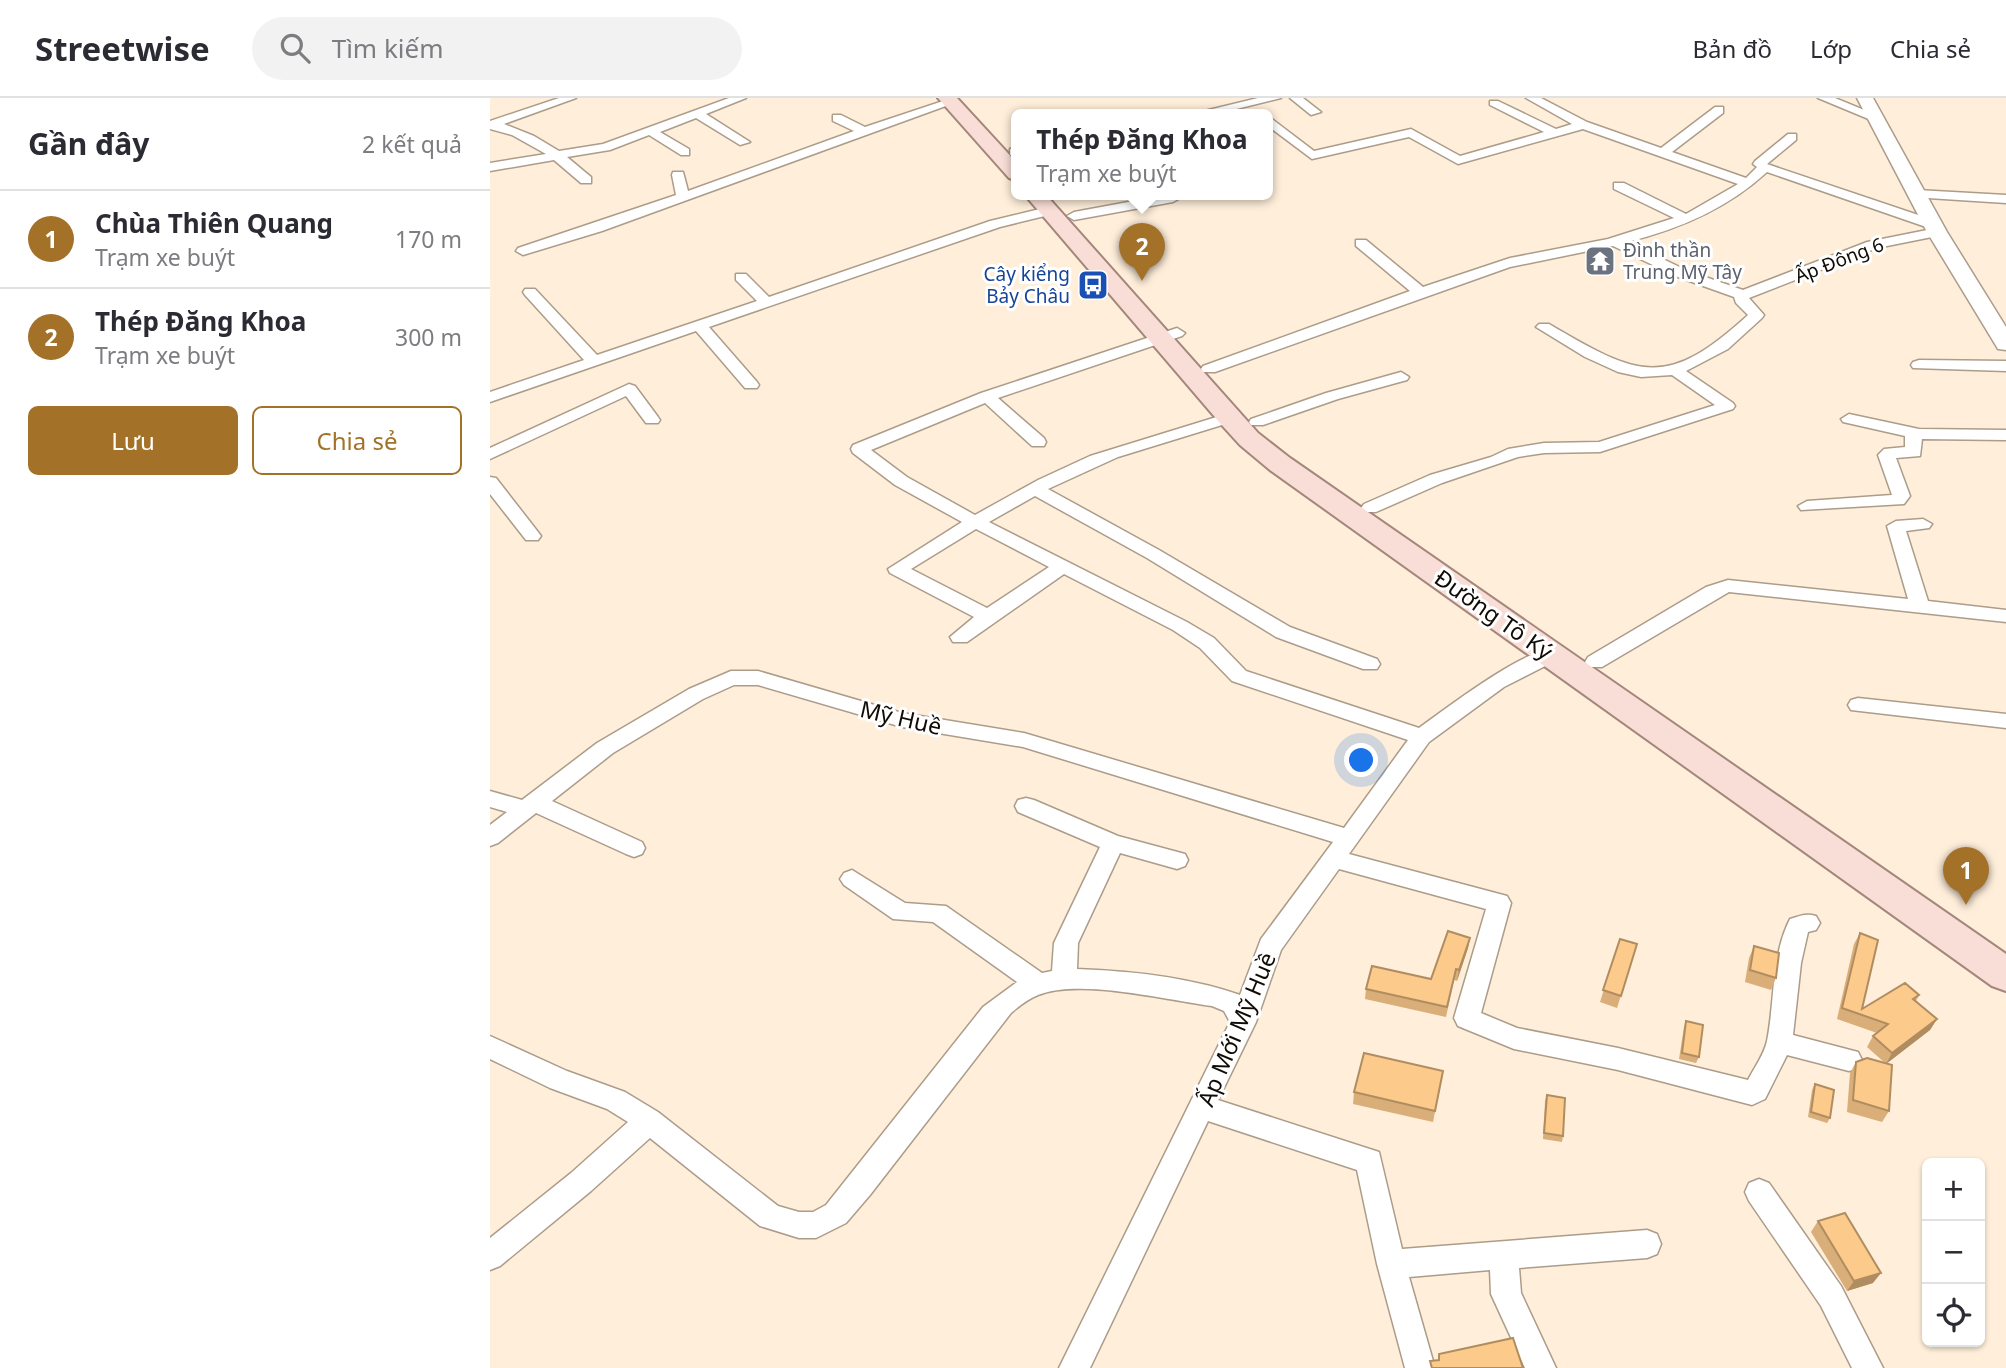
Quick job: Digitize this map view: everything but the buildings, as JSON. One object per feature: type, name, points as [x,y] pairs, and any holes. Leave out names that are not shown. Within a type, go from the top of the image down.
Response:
[{"type":"main road","points":[[1865,98],[1936,229],[2006,344]]},
{"type":"main road","points":[[954,99],[1011,149]]},
{"type":"main road","points":[[954,99],[1011,168]]},
{"type":"main road","name":"Đường Tô Ký","points":[[1052,204],[1243,420],[2006,947]]},
{"type":"main road","name":"Đường Tô Ký","points":[[1243,420],[1249,439],[1280,464],[2006,975]]},
{"type":"street","points":[[570,98],[490,125],[502,127],[559,155],[586,180]]},
{"type":"street","points":[[490,167],[606,147],[740,98]]},
{"type":"street","points":[[1215,109],[1244,101],[1275,98]]},
{"type":"street","points":[[1296,98],[1315,112]]},
{"type":"street","points":[[1532,98],[1583,125],[1749,183]]},
{"type":"street","points":[[1824,98],[1875,117]]},
{"type":"street","points":[[523,251],[683,197],[954,99]]},
{"type":"street","points":[[1494,103],[1555,133]]},
{"type":"street","points":[[1661,153],[1719,110]]},
{"type":"street","points":[[697,114],[744,142]]},
{"type":"street","points":[[837,118],[863,131]]},
{"type":"street","points":[[1273,124],[1312,155],[1411,133],[1458,160],[1583,125]]},
{"type":"street","points":[[650,131],[685,152]]},
{"type":"street","points":[[1792,137],[1759,164],[1936,229]]},
{"type":"street","points":[[1201,372],[1509,262],[1614,241],[1686,219],[1749,183],[1765,167]]},
{"type":"street","points":[[678,175],[683,197]]},
{"type":"street","points":[[1619,186],[1686,219]]},
{"type":"street","points":[[1917,194],[2006,200]]},
{"type":"street","points":[[490,397],[1052,204],[1133,200]]},
{"type":"street","name":"Ấp Đông 6","points":[[1742,295],[1774,286],[1864,247],[1936,229]]},
{"type":"street","points":[[1544,327],[1604,361],[1661,375],[1723,346],[1757,315],[1741,300],[1742,295],[1683,274],[1614,241]]},
{"type":"street","points":[[1361,243],[1420,292]]},
{"type":"street","points":[[741,277],[766,302]]},
{"type":"street","points":[[530,292],[594,361]]},
{"type":"street","points":[[699,325],[751,385]]},
{"type":"street","points":[[1168,335],[987,396],[859,449],[901,481],[975,522],[1180,626],[1207,643],[1239,676],[1422,737]]},
{"type":"street","points":[[1919,365],[2006,366]]},
{"type":"street","points":[[1370,508],[1436,479],[1497,461],[1514,453],[1544,448],[1600,446],[1734,404],[1675,370]]},
{"type":"street","points":[[988,616],[897,569],[1035,489],[1096,460],[1156,439],[1243,420],[1401,377]]},
{"type":"street","points":[[490,454],[629,389],[652,420]]},
{"type":"street","points":[[987,396],[1038,442]]},
{"type":"street","points":[[1849,419],[1919,434],[2006,435]]},
{"type":"street","points":[[1807,506],[1898,500],[1901,496],[1886,455],[1914,452],[1912,438],[1919,434]]},
{"type":"street","points":[[490,482],[496,501],[532,536]]},
{"type":"street","points":[[1035,489],[1153,554],[1283,632],[1370,664]]},
{"type":"street","points":[[1920,606],[1896,526],[1923,524]]},
{"type":"street","points":[[960,637],[1062,567]]},
{"type":"street","points":[[1595,662],[1713,591],[1728,586],[2006,616]]},
{"type":"street","name":"Ấp Mới Mỹ Huề","points":[[1074,1368],[1243,1022],[1270,946],[1422,737],[1497,682],[1552,654]]},
{"type":"street","name":"Mỹ Huề","points":[[490,837],[605,748],[696,694],[731,678],[758,678],[902,720],[1024,740],[1499,903],[1467,1018],[1514,1038],[1618,1059],[1752,1093],[1756,1091],[1779,1045]]},
{"type":"street","points":[[1858,705],[2006,720]]},
{"type":"street","points":[[490,799],[528,806],[634,848]]},
{"type":"street","points":[[1026,806],[1113,842],[1177,860]]},
{"type":"street","points":[[1064,979],[1066,943],[1113,842]]},
{"type":"street","points":[[852,879],[901,912],[938,914],[1038,984]]},
{"type":"street","points":[[1808,923],[1798,926],[1789,963],[1779,1045],[1790,1044],[1850,1060]]},
{"type":"street","points":[[490,1047],[559,1080],[615,1100],[649,1121],[770,1217],[799,1225],[816,1225],[836,1214],[860,1186],[992,1015],[1011,997],[1038,984],[1064,979],[1212,996],[1233,1003],[1243,1022]]},
{"type":"street","points":[[1202,1107],[1369,1161],[1391,1264],[1420,1368]]},
{"type":"street","points":[[490,1256],[581,1182],[649,1121]]},
{"type":"street","points":[[1759,1192],[1831,1296],[1868,1368]]},
{"type":"street","points":[[1391,1264],[1647,1244]]},
{"type":"street","points":[[1504,1255],[1506,1294],[1541,1368]]},
{"type":"place","name":"Đình thần Trung Mỹ Tây","points":[[1600,261]]},
{"type":"place","name":"Thép Đăng Khoa","points":[[1142,281]]},
{"type":"place","name":"Cây kiểng Bảy Châu","points":[[1093,285]]},
{"type":"place","name":"Chùa Thiên Quang","points":[[1966,905]]}]
